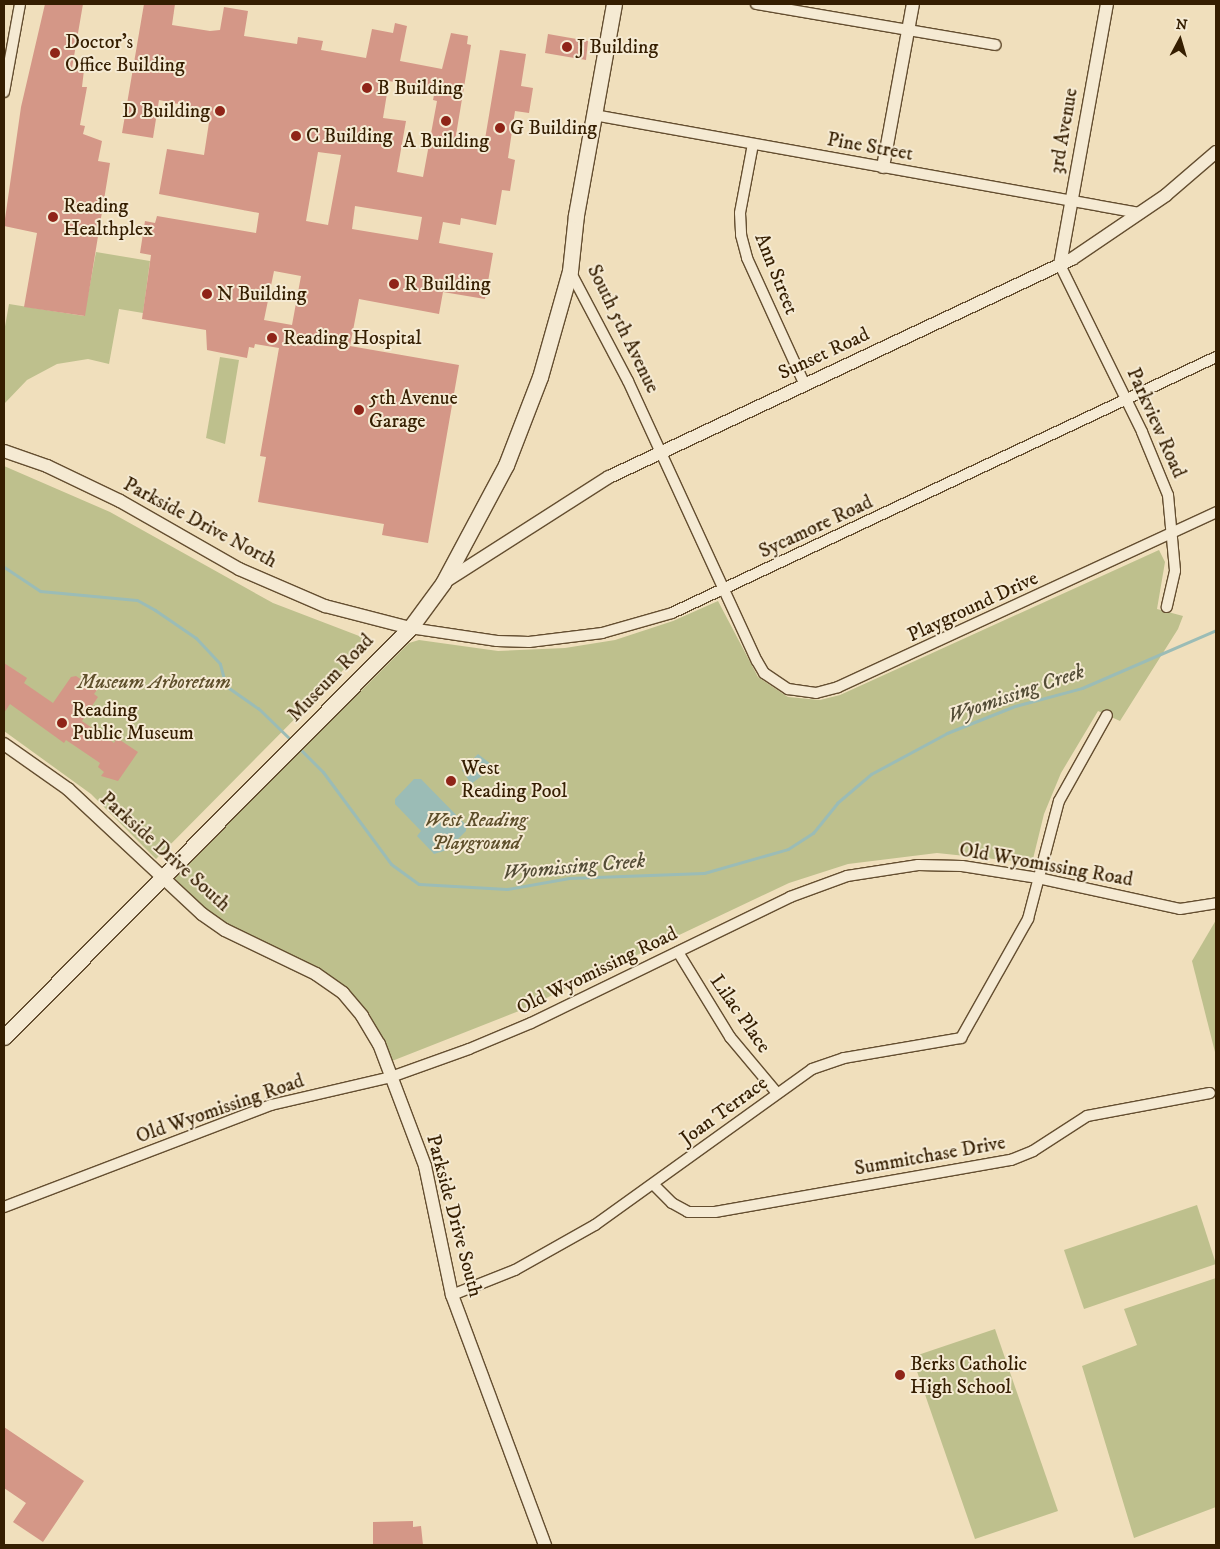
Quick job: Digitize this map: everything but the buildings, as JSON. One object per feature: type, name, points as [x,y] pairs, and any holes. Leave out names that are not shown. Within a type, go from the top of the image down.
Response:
[{"type":"main road","name":"South 5th Avenue","points":[[570,270],[594,115],[614,4]]},
{"type":"main road","name":"Museum Road","points":[[4,1037],[160,876],[410,628],[443,583],[484,509],[524,422],[570,270]]},
{"type":"street","points":[[4,92],[20,4]]},
{"type":"street","points":[[756,4],[996,45]]},
{"type":"street","points":[[883,167],[913,4]]},
{"type":"street","name":"3rd Avenue","points":[[1060,265],[1070,201],[1107,4]]},
{"type":"street","name":"Pine Street","points":[[594,115],[1139,213]]},
{"type":"street","name":"Ann Street","points":[[753,144],[740,234],[747,258],[804,383]]},
{"type":"street","name":"Sunset Road","points":[[443,583],[564,503],[660,452],[804,383],[1060,265],[1139,213],[1216,152]]},
{"type":"street","name":"Parkview Road","points":[[1060,265],[1127,401],[1168,494],[1175,571],[1167,607]]},
{"type":"street","name":"South 5th Avenue","points":[[570,270],[660,452],[752,652]]},
{"type":"street","name":"Sycamore Road","points":[[410,628],[497,641],[584,635],[644,622],[724,589],[1127,401],[1216,357]]},
{"type":"street","name":"Parkside Drive North","points":[[4,451],[46,466],[120,501],[239,569],[325,606],[410,628]]},
{"type":"street","name":"Playground Drive","points":[[752,652],[764,673],[788,689],[810,693],[829,691],[1216,512]]},
{"type":"street","points":[[1038,878],[1059,801],[1106,715]]},
{"type":"street","name":"Parkside Drive South","points":[[4,744],[68,790],[160,876],[225,930],[316,974],[343,994],[378,1044],[432,1189],[452,1296],[545,1545]]},
{"type":"street","name":"Old Wyomissing Road","points":[[4,1207],[271,1105],[391,1077],[531,1023],[790,896],[865,872],[941,865],[1038,878],[1180,909],[1216,903]]},
{"type":"street","name":"Joan Terrace","points":[[452,1296],[550,1252],[654,1184],[802,1075],[834,1061],[961,1038],[1028,919],[1038,878]]},
{"type":"street","name":"Lilac Place","points":[[678,952],[730,1037],[777,1093]]},
{"type":"street","name":"Summitchase Drive","points":[[654,1184],[672,1203],[688,1212],[715,1212],[1011,1160],[1033,1151],[1087,1116],[1210,1093]]},
{"type":"green space","points":[[96,252],[150,261],[143,313],[119,309],[109,364],[88,359],[57,364],[27,380],[4,404],[4,332],[9,304],[84,316]]},
{"type":"green space","points":[[220,357],[239,360],[225,444],[206,438]]},
{"type":"green space","name":"Museum Arboretum","points":[[4,466],[110,512],[273,603],[367,639],[366,647],[156,859],[91,794],[4,731]]},
{"type":"green space","name":"West Reading Playground","points":[[1159,550],[1165,562],[1157,609],[1183,616],[1178,629],[1120,721],[1098,711],[1061,773],[1044,814],[1032,863],[937,853],[848,864],[789,883],[519,1011],[392,1061],[369,1013],[345,986],[317,967],[223,925],[174,878],[409,643],[419,640],[498,651],[565,648],[615,640],[673,621],[718,601],[758,677],[788,697],[820,700],[840,695]]},
{"type":"green space","points":[[1216,920],[1216,1056],[1192,961]]},
{"type":"green space","points":[[1197,1205],[1216,1264],[1084,1309],[1064,1250]]},
{"type":"green space","points":[[1216,1278],[1216,1507],[1134,1538],[1082,1366],[1137,1345],[1124,1309]]},
{"type":"green space","points":[[995,1329],[1058,1511],[975,1539],[912,1357]]},
{"type":"water","points":[[478,754],[491,764],[491,769],[471,784],[462,770]]},
{"type":"water","points":[[414,779],[421,779],[466,825],[466,831],[447,850],[434,854],[417,836],[421,831],[395,804],[395,799]]},
{"type":"waterway","name":"Wyomissing Creek","points":[[4,567],[40,591],[137,600],[155,610],[196,638],[220,664],[226,686],[258,708],[292,741]]},
{"type":"waterway","name":"Wyomissing Creek","points":[[298,747],[323,772],[391,864],[419,884],[507,889],[569,878],[704,873],[788,849],[813,833],[837,803],[871,774],[947,733],[1015,706],[1082,688],[1216,630]]},
{"type":"place","name":"J Building","points":[[567,47]]},
{"type":"place","name":"Doctor's Office Building","points":[[55,53]]},
{"type":"place","name":"B Building","points":[[367,88]]},
{"type":"place","name":"D Building","points":[[220,111]]},
{"type":"place","name":"A Building","points":[[446,121]]},
{"type":"place","name":"G Building","points":[[500,128]]},
{"type":"place","name":"C Building","points":[[296,136]]},
{"type":"place","name":"Reading Healthplex","points":[[53,217]]},
{"type":"place","name":"R Building","points":[[394,284]]},
{"type":"place","name":"N Building","points":[[207,294]]},
{"type":"place","name":"Reading Hospital","points":[[272,338]]},
{"type":"place","name":"5th Avenue Garage","points":[[359,410]]},
{"type":"place","name":"Reading Public Museum","points":[[62,723]]},
{"type":"place","name":"West Reading Pool","points":[[451,781]]},
{"type":"place","name":"Berks Catholic High School","points":[[900,1375]]}]
